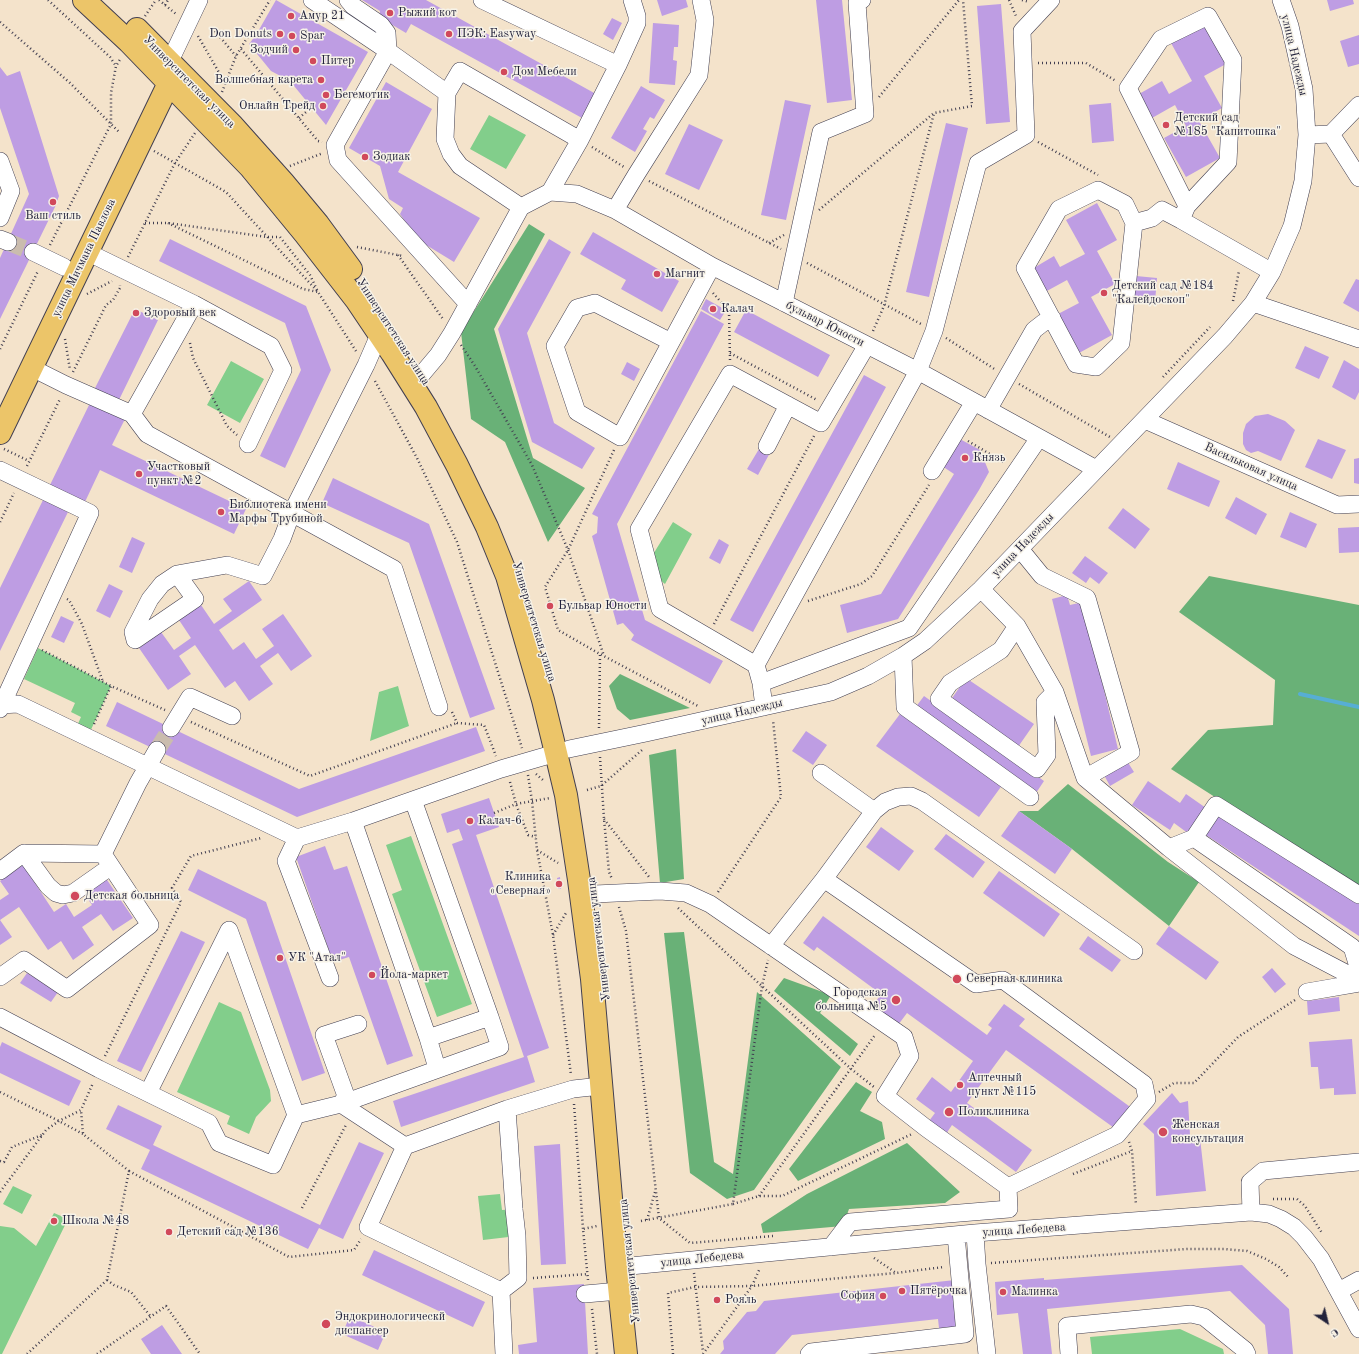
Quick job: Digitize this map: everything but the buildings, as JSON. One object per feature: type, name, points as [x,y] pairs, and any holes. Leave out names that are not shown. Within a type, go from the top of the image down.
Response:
[{"type":"main road","name":"Университетская улица","points":[[84,0],[166,72],[229,120],[318,224],[354,273],[385,331],[416,378],[449,421],[483,486],[511,550],[532,609],[559,707],[566,795],[607,1085],[624,1266],[640,1354]]},
{"type":"main road","name":"Университетская улица","points":[[105,0],[166,72]]},
{"type":"main road","name":"улица Мичмана Павлова","points":[[0,400],[25,365],[166,72]]},
{"type":"main road","name":"улица Мичмана Павлова","points":[[2,441],[25,365],[64,267],[81,249]]},
{"type":"main road","name":"Университетская улица","points":[[563,751],[604,889],[604,976],[607,1085]]},
{"type":"main road","name":"Университетская улица","points":[[624,1266],[619,1291],[626,1354]]},
{"type":"street","name":"улица Мичмана Павлова","points":[[166,72],[199,0]]},
{"type":"street","points":[[312,0],[447,93]]},
{"type":"street","points":[[348,0],[353,6],[380,25],[387,33],[388,51],[334,145],[338,160],[468,304]]},
{"type":"street","points":[[482,0],[618,65]]},
{"type":"street","points":[[416,378],[438,355],[468,304],[521,207],[550,192],[580,140],[618,65],[637,23],[637,16],[632,0]]},
{"type":"street","points":[[615,210],[699,75],[705,20],[701,0]]},
{"type":"street","points":[[784,303],[821,132],[865,114],[857,3],[862,0]]},
{"type":"street","points":[[756,665],[918,371],[934,331],[978,164],[1026,135],[1022,31],[1051,0]]},
{"type":"street","name":"улица Надежды","points":[[291,835],[353,821],[413,800],[499,765],[831,692],[868,676],[925,641],[981,589],[1225,336],[1253,303],[1272,272],[1292,226],[1300,196],[1303,181],[1307,135],[1304,89],[1290,26],[1281,0]]},
{"type":"street","points":[[1208,16],[1233,60],[1228,162],[1184,213],[1128,88],[1161,40],[1208,16]]},
{"type":"street","points":[[521,207],[460,166],[451,154],[445,139],[447,93],[460,71],[580,140]]},
{"type":"street","points":[[1307,135],[1331,134],[1359,105]]},
{"type":"street","points":[[1331,134],[1359,178]]},
{"type":"street","points":[[0,161],[11,191],[0,218]]},
{"type":"street","points":[[1098,190],[1125,204],[1134,223],[1121,342],[1096,367],[1076,364],[1025,268],[1059,209],[1098,190]]},
{"type":"street","name":"бульвар Юности","points":[[550,192],[577,194],[615,210],[712,266],[918,371],[1096,469]]},
{"type":"street","points":[[1134,223],[1152,218],[1162,210],[1184,213],[1242,254],[1272,272]]},
{"type":"street","points":[[81,249],[194,304],[271,346],[282,370],[248,444]]},
{"type":"street","points":[[38,255],[64,267]]},
{"type":"street","points":[[671,342],[595,303],[577,308],[555,346],[577,412],[620,437],[712,266]]},
{"type":"street","points":[[1253,303],[1359,339]]},
{"type":"street","points":[[132,414],[194,304]]},
{"type":"street","points":[[932,471],[955,434],[1007,377],[1034,330],[1052,318]]},
{"type":"street","points":[[177,574],[227,565],[263,576],[282,539],[292,512],[365,365],[385,331]]},
{"type":"street","points":[[767,707],[756,665],[660,609],[640,529],[730,374],[821,423],[867,345]]},
{"type":"street","points":[[365,365],[398,349]]},
{"type":"street","points":[[25,365],[132,414],[147,434],[394,569],[439,707]]},
{"type":"street","points":[[767,446],[788,405]]},
{"type":"street","name":"Васильковая улица","points":[[1145,420],[1337,505],[1359,504]]},
{"type":"street","points":[[761,683],[909,628],[1039,438]]},
{"type":"street","points":[[0,470],[90,513],[1,707]]},
{"type":"street","points":[[1020,549],[1042,576],[1088,598],[1131,752],[1085,778]]},
{"type":"street","points":[[981,589],[1017,626],[1055,692],[1085,778],[1169,848],[1294,946],[1359,982]]},
{"type":"street","points":[[1017,626],[1002,650],[950,683],[939,699],[1037,768],[1047,755],[1045,702],[1055,692]]},
{"type":"street","points":[[902,656],[904,707],[1030,797]]},
{"type":"street","points":[[175,722],[190,697],[232,716]]},
{"type":"street","points":[[1,707],[18,704],[291,835],[286,861],[330,978]]},
{"type":"street","points":[[24,853],[48,886],[56,893],[64,895],[73,893],[107,861],[147,766],[157,750]]},
{"type":"street","points":[[821,773],[874,811]]},
{"type":"street","points":[[771,946],[824,879],[874,811],[885,802],[898,796],[911,796],[922,801],[1134,951]]},
{"type":"street","points":[[296,1115],[347,1108],[437,1068],[500,1047],[413,800]]},
{"type":"street","points":[[1169,848],[1194,838],[1216,805],[1359,895]]},
{"type":"street","points":[[353,821],[437,1068]]},
{"type":"street","points":[[1194,838],[1352,948],[1359,970]]},
{"type":"street","points":[[0,871],[24,853],[107,861]]},
{"type":"street","points":[[0,977],[24,960],[67,989],[150,925],[107,861]]},
{"type":"street","points":[[824,879],[976,984],[1003,980],[1144,1084],[1147,1099],[1117,1135],[1008,1187]]},
{"type":"street","points":[[604,889],[660,891],[686,894],[710,904],[904,1037],[910,1056],[885,1096],[926,1128],[1008,1187]]},
{"type":"street","points":[[0,1017],[99,1069],[209,1123],[219,1143],[273,1165],[296,1115],[229,930],[148,1093]]},
{"type":"street","points":[[1307,992],[1359,982]]},
{"type":"street","points":[[428,1038],[490,1017]]},
{"type":"street","points":[[347,1108],[346,1096],[324,1035],[358,1024]]},
{"type":"street","points":[[501,1291],[368,1227],[405,1146],[506,1109],[573,1090],[607,1085]]},
{"type":"street","points":[[347,1108],[405,1146]]},
{"type":"street","points":[[501,1291],[518,1278],[517,1236],[506,1109]]},
{"type":"street","points":[[1251,1205],[1250,1182],[1263,1171],[1359,1162]]},
{"type":"street","points":[[1008,1187],[1010,1231]]},
{"type":"street","name":"улица Лебедева","points":[[624,1266],[1010,1231],[1251,1205],[1294,1226],[1313,1248],[1339,1291],[1359,1330]]},
{"type":"street","points":[[831,1247],[850,1222],[1009,1209]]},
{"type":"street","points":[[975,1234],[987,1354]]},
{"type":"street","points":[[809,1354],[811,1352],[965,1334],[956,1235]]},
{"type":"street","points":[[1339,1291],[1359,1280]]},
{"type":"street","points":[[501,1291],[504,1354]]},
{"type":"street","points":[[585,1294],[619,1291]]},
{"type":"street","points":[[1069,1354],[1067,1326],[1191,1314],[1204,1317],[1245,1350],[1247,1354]]},
{"type":"path","points":[[48,0],[110,57],[116,66]]},
{"type":"path","points":[[141,22],[158,0],[182,18]]},
{"type":"path","points":[[165,0],[165,5]]},
{"type":"path","points":[[165,5],[168,0]]},
{"type":"path","points":[[222,93],[236,56],[270,0]]},
{"type":"path","points":[[865,114],[959,0]]},
{"type":"path","points":[[769,243],[801,226],[934,113],[972,106],[963,0]]},
{"type":"path","points":[[0,22],[70,83],[119,132]]},
{"type":"path","points":[[195,30],[226,83]]},
{"type":"path","points":[[215,31],[236,56]]},
{"type":"path","points":[[250,32],[256,35]]},
{"type":"path","points":[[241,49],[318,141],[334,145]]},
{"type":"path","points":[[0,349],[38,255],[111,124],[111,93],[116,66],[124,52]]},
{"type":"path","points":[[1023,62],[1086,63],[1128,88]]},
{"type":"path","points":[[299,118],[312,107]]},
{"type":"path","points":[[867,345],[884,306],[934,113]]},
{"type":"path","points":[[128,258],[175,163],[196,132]]},
{"type":"path","points":[[1026,135],[1101,176]]},
{"type":"path","points":[[580,140],[636,175],[794,256],[884,306],[934,331],[1007,377],[1121,443]]},
{"type":"path","points":[[287,168],[326,152],[334,145]]},
{"type":"path","points":[[151,150],[226,192],[318,292]]},
{"type":"path","points":[[145,223],[168,223],[267,238],[280,237],[310,275],[318,292],[365,365],[417,458],[457,542],[524,755]]},
{"type":"path","points":[[168,223],[303,289],[318,292]]},
{"type":"path","points":[[1232,304],[1242,254]]},
{"type":"path","points":[[398,255],[443,320]]},
{"type":"path","points":[[84,296],[118,278]]},
{"type":"path","points":[[703,282],[729,311],[730,374]]},
{"type":"path","points":[[65,335],[71,376],[106,305],[113,300],[120,288],[119,283]]},
{"type":"path","points":[[186,318],[193,358],[227,426],[248,444]]},
{"type":"path","points":[[1160,381],[1164,375],[1213,325]]},
{"type":"path","points":[[458,342],[475,366],[532,465],[568,550],[604,656]]},
{"type":"path","points":[[730,353],[830,407]]},
{"type":"path","points":[[26,468],[60,398]]},
{"type":"path","points":[[707,636],[821,423]]},
{"type":"path","points":[[955,434],[1018,470]]},
{"type":"path","points":[[620,437],[568,550],[545,587],[550,606],[558,630],[704,710]]},
{"type":"path","points":[[2,441],[29,461]]},
{"type":"path","points":[[789,607],[860,584],[872,576],[930,484],[932,471]]},
{"type":"path","points":[[0,522],[14,492]]},
{"type":"path","points":[[69,600],[82,624],[103,682]]},
{"type":"path","points":[[30,644],[111,686],[175,722],[310,776],[458,723],[484,725],[499,765],[509,779],[516,804],[528,835],[536,837]]},
{"type":"path","points":[[599,733],[600,654]]},
{"type":"path","points":[[87,737],[111,686]]},
{"type":"path","points":[[439,707],[448,704],[458,723]]},
{"type":"path","points":[[710,904],[781,797],[767,707]]},
{"type":"path","points":[[600,754],[601,786],[609,872],[604,889]]},
{"type":"path","points":[[533,771],[544,781]]},
{"type":"path","points":[[528,772],[537,850],[553,935],[571,1076]]},
{"type":"path","points":[[587,790],[601,786]]},
{"type":"path","points":[[494,813],[516,804],[552,798],[551,792]]},
{"type":"path","points":[[604,819],[660,891],[850,1068],[885,1096]]},
{"type":"path","points":[[83,1134],[81,1110],[99,1069],[181,902],[172,888],[191,856],[291,835]]},
{"type":"path","points":[[537,850],[558,862],[559,869]]},
{"type":"path","points":[[619,906],[626,931],[659,1218],[690,1243],[776,1235],[752,1286],[703,1354]]},
{"type":"path","points":[[553,935],[567,912]]},
{"type":"path","points":[[733,1204],[762,986],[771,946]]},
{"type":"path","points":[[1147,1099],[1174,1083],[1194,1083],[1238,1037],[1307,992]]},
{"type":"path","points":[[759,1196],[850,1068],[884,1024]]},
{"type":"path","points":[[0,1092],[59,1120],[83,1134],[129,1171],[289,1258],[354,1250],[368,1227]]},
{"type":"path","points":[[574,1098],[583,1229]]},
{"type":"path","points":[[302,1208],[347,1108]]},
{"type":"path","points":[[0,1192],[46,1130],[59,1120],[81,1110]]},
{"type":"path","points":[[1126,1125],[1132,1152],[1136,1205]]},
{"type":"path","points":[[641,1221],[733,1204],[759,1196],[782,1196],[926,1128]]},
{"type":"path","points":[[0,1161],[4,1162],[12,1147],[43,1135]]},
{"type":"path","points":[[27,1354],[107,1280],[129,1171]]},
{"type":"path","points":[[647,1220],[656,1190]]},
{"type":"path","points":[[1251,1205],[1297,1199],[1305,1206],[1324,1238]]},
{"type":"path","points":[[1128,1206],[1144,1205]]},
{"type":"path","points":[[856,1245],[896,1273]]},
{"type":"path","points":[[977,1264],[1187,1250],[1224,1249],[1247,1252],[1266,1259],[1278,1267],[1289,1278]]},
{"type":"path","points":[[673,1354],[668,1293],[695,1287],[752,1286],[960,1266]]},
{"type":"path","points":[[694,1269],[703,1354]]},
{"type":"path","points":[[518,1278],[588,1274]]},
{"type":"path","points":[[107,1280],[114,1285],[131,1292],[151,1317]]},
{"type":"path","points":[[97,1354],[166,1306],[200,1354]]},
{"type":"green space","points":[[489,115],[526,135],[506,169],[470,149]]},
{"type":"green space","points":[[529,224],[545,234],[494,329],[533,458],[585,488],[548,542],[505,442],[471,419],[461,332]]},
{"type":"green space","points":[[231,361],[264,379],[240,423],[207,405]]},
{"type":"green space","points":[[673,522],[692,534],[665,584],[654,575],[652,556]]},
{"type":"green space","points":[[1209,576],[1359,605],[1359,889],[1171,769],[1208,730],[1273,725],[1275,680],[1179,612]]},
{"type":"green space","points":[[38,648],[111,686],[89,734],[76,728],[81,717],[71,712],[75,703],[24,679]]},
{"type":"green space","points":[[620,674],[690,708],[630,720],[617,709],[609,686]]},
{"type":"green space","points":[[398,686],[409,726],[370,741],[379,692]]},
{"type":"green space","points":[[676,749],[684,879],[660,883],[649,755]]},
{"type":"green space","points":[[1068,784],[1168,862],[1199,882],[1169,926],[1072,849],[1019,811],[1038,811]]},
{"type":"green space","points":[[411,836],[472,1004],[437,1017],[392,894],[402,890],[386,845]]},
{"type":"green space","points":[[684,932],[714,1162],[733,1174],[757,992],[841,1067],[754,1190],[727,1199],[690,1173],[664,933]]},
{"type":"green space","points":[[784,978],[831,995],[820,1013],[858,1044],[850,1056],[774,991]]},
{"type":"green space","points":[[219,1002],[241,1012],[270,1090],[271,1101],[256,1117],[249,1134],[227,1124],[230,1116],[177,1092]]},
{"type":"green space","points":[[856,1082],[872,1092],[860,1111],[882,1122],[885,1139],[798,1181],[789,1169]]},
{"type":"green space","points":[[907,1143],[960,1192],[945,1203],[849,1209],[843,1226],[763,1233],[761,1224],[807,1194]]},
{"type":"green space","points":[[13,1186],[32,1195],[22,1214],[3,1204]]},
{"type":"green space","points":[[500,1194],[502,1210],[514,1209],[517,1236],[483,1240],[478,1196]]},
{"type":"green space","points":[[54,1213],[68,1219],[2,1354],[0,1354],[0,1226],[14,1228],[36,1246]]},
{"type":"green space","points":[[1180,1329],[1223,1349],[1224,1354],[1092,1354],[1090,1337]]},
{"type":"waterway","points":[[1300,694],[1359,707]]},
{"type":"tunnel","points":[[8,242],[33,252]]},
{"type":"tunnel","points":[[157,750],[171,728]]},
{"type":"place","name":"Рыжий кот","points":[[390,13]]},
{"type":"place","name":"Амур 21","points":[[291,16]]},
{"type":"place","name":"Don Donuts","points":[[280,34]]},
{"type":"place","name":"ПЭК: Easyway","points":[[449,34]]},
{"type":"place","name":"Spar","points":[[292,36]]},
{"type":"place","name":"Зодчий","points":[[296,50]]},
{"type":"place","name":"Питер","points":[[313,61]]},
{"type":"place","name":"Дом Мебели","points":[[504,72]]},
{"type":"place","name":"Волшебная карета","points":[[321,80]]},
{"type":"place","name":"Бегемотик","points":[[326,95]]},
{"type":"place","name":"Онлайн Трейд","points":[[323,106]]},
{"type":"place","name":"Детский сад №185 \"Капитошка\"","points":[[1166,125]]},
{"type":"place","name":"Зодиак","points":[[365,157]]},
{"type":"place","name":"Ваш стиль","points":[[53,202]]},
{"type":"place","name":"Магнит","points":[[657,274]]},
{"type":"place","name":"Детский сад №184 \"Калейдоскоп\"","points":[[1104,293]]},
{"type":"place","name":"Калач","points":[[713,309]]},
{"type":"place","name":"Здоровый век","points":[[136,313]]},
{"type":"place","name":"Князь","points":[[965,458]]},
{"type":"place","name":"Участковый пункт №2","points":[[139,474]]},
{"type":"place","name":"Библиотека имени Марфы Трубиной","points":[[221,512]]},
{"type":"place","name":"Бульвар Юности","points":[[550,606]]},
{"type":"place","name":"Калач-6","points":[[470,821]]},
{"type":"place","name":"Клиника «Северная»","points":[[559,884]]},
{"type":"place","name":"Детская больница","points":[[75,896]]},
{"type":"place","name":"УК \"Атал\"","points":[[280,958]]},
{"type":"place","name":"Йола-маркет","points":[[372,975]]},
{"type":"place","name":"Северная клиника","points":[[957,979]]},
{"type":"place","name":"Городская больница №5","points":[[896,1000]]},
{"type":"place","name":"Аптечный пункт №115","points":[[960,1085]]},
{"type":"place","name":"Поликлиника","points":[[949,1112]]},
{"type":"place","name":"Женская консультация","points":[[1163,1132]]},
{"type":"place","name":"Школа №48","points":[[54,1221]]},
{"type":"place","name":"Детский сад №136","points":[[169,1232]]},
{"type":"place","name":"Пятёрочка","points":[[902,1291]]},
{"type":"place","name":"Малинка","points":[[1003,1292]]},
{"type":"place","name":"София","points":[[883,1296]]},
{"type":"place","name":"Рояль","points":[[717,1300]]},
{"type":"place","name":"Эндокринологическй диспансер","points":[[326,1324]]}]
